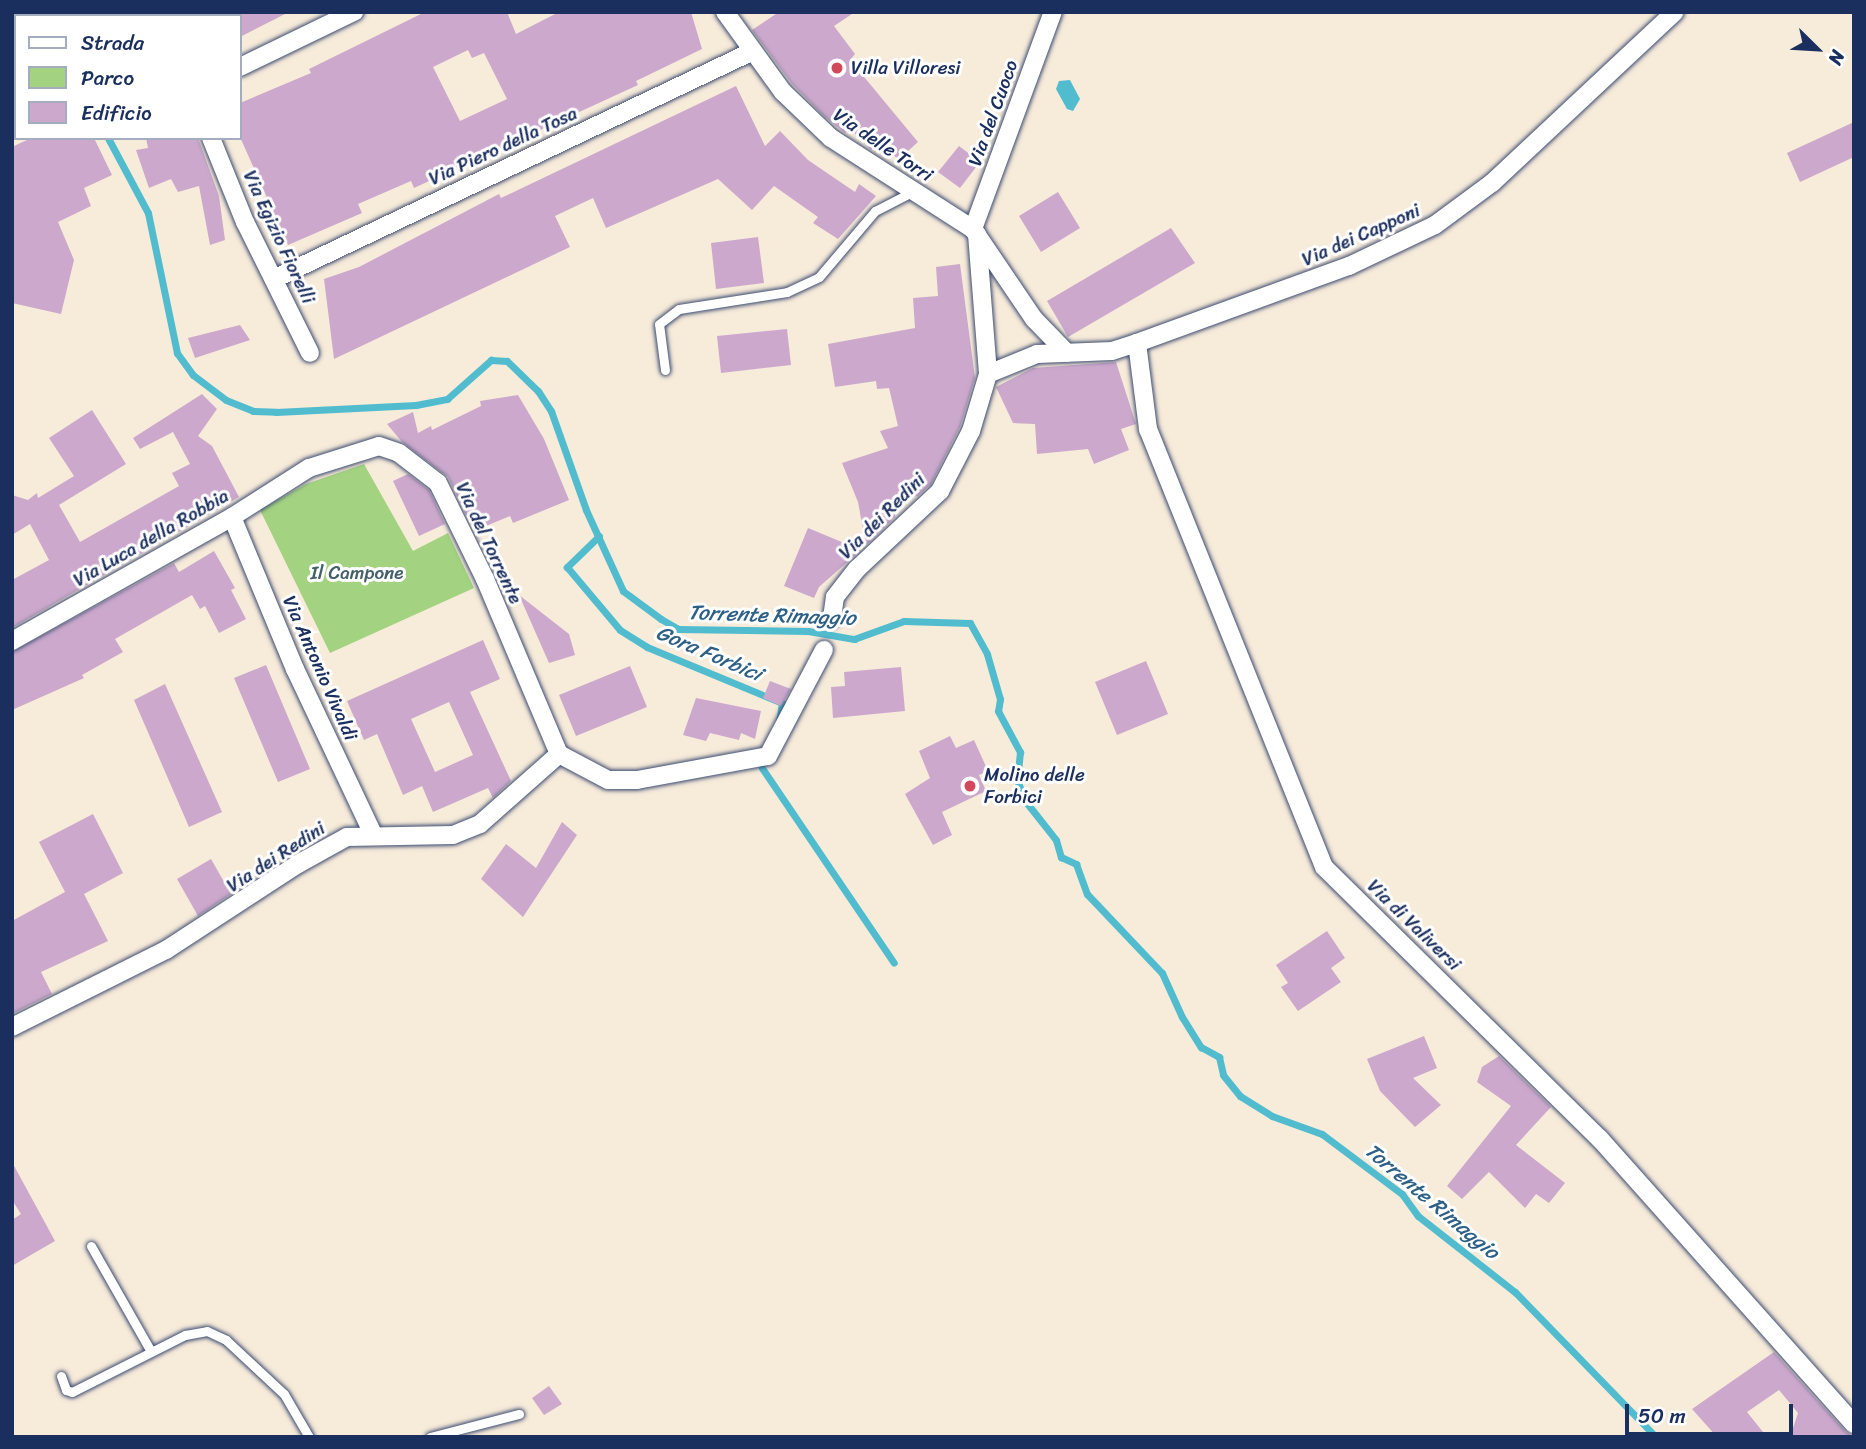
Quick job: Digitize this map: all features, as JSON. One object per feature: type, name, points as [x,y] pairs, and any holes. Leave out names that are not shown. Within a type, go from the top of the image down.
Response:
[{"type":"street","points":[[242,65],[354,12]]},
{"type":"street","name":"Via delle Torri","points":[[725,12],[751,52],[790,99],[831,138],[975,232],[1034,319],[1067,353]]},
{"type":"street","name":"Via del Cuoco","points":[[975,232],[1053,12]]},
{"type":"street","name":"Via dei Capponi","points":[[988,374],[1037,354],[1112,351],[1137,343],[1349,266],[1435,225],[1512,164],[1675,12]]},
{"type":"street","name":"Via Piero della Tosa","points":[[274,279],[751,52]]},
{"type":"street","name":"Via Egizio Fiorelli","points":[[212,140],[245,222],[310,353]]},
{"type":"street","points":[[975,232],[988,374]]},
{"type":"street","name":"Via di Valiversi","points":[[1137,343],[1148,429],[1324,867],[1600,1139],[1854,1424]]},
{"type":"street","name":"Via dei Redini","points":[[832,618],[835,597],[858,569],[940,491],[971,431],[988,374]]},
{"type":"street","name":"Via del Torrente","points":[[309,468],[379,446],[399,453],[438,483],[485,579],[559,754]]},
{"type":"street","name":"Via Luca della Robbia","points":[[12,641],[232,517],[309,468]]},
{"type":"street","name":"Via Antonio Vivaldi","points":[[232,517],[295,669],[373,834]]},
{"type":"street","points":[[559,754],[608,780],[637,780],[768,756],[824,650]]},
{"type":"street","name":"Via dei Redini","points":[[12,1027],[166,950],[330,846],[373,834],[453,835],[466,831],[488,818],[559,754]]},
{"type":"lane","points":[[665,370],[659,324],[679,309],[787,292],[819,277],[837,249],[875,211],[912,192]]},
{"type":"lane","points":[[91,1246],[150,1350]]},
{"type":"lane","points":[[61,1376],[66,1390],[72,1392],[150,1350],[185,1335],[207,1331],[226,1340],[284,1394],[309,1437]]},
{"type":"lane","points":[[430,1437],[519,1414]]},
{"type":"green space","name":"Il Campone","points":[[364,464],[413,551],[448,533],[474,588],[330,653],[260,510],[306,484]]},
{"type":"water","points":[[1070,80],[1080,99],[1073,111],[1067,109],[1056,89],[1059,81]]},
{"type":"building","points":[[240,12],[289,12],[242,36]]},
{"type":"building","points":[[425,12],[507,12],[516,34],[559,12],[691,12],[702,49],[636,81],[638,85],[414,188],[411,181],[358,204],[362,213],[288,245],[241,140],[242,102],[311,73],[309,69]],"holes":[[[468,50],[472,58],[484,53],[507,99],[460,121],[433,67]]]},
{"type":"building","name":"Villa Villoresi","points":[[779,12],[855,12],[834,26],[855,54],[850,60],[918,142],[898,160],[882,141],[871,150],[850,129],[845,133],[825,117],[792,84],[752,30]]},
{"type":"building","points":[[736,86],[765,146],[780,131],[808,160],[855,192],[859,184],[876,196],[838,239],[813,223],[818,217],[774,186],[752,210],[718,179],[606,228],[593,198],[555,216],[570,247],[334,359],[324,279],[359,267],[499,194],[501,198]]},
{"type":"building","points":[[1854,122],[1854,157],[1800,182],[1787,153]]},
{"type":"building","points":[[27,140],[95,140],[112,175],[84,188],[91,206],[58,222],[74,260],[61,314],[12,303],[12,147]]},
{"type":"building","points":[[146,140],[199,140],[219,196],[225,240],[210,245],[199,186],[178,192],[171,179],[149,188],[136,150],[148,148]]},
{"type":"building","points":[[959,146],[980,162],[960,188],[938,172]]},
{"type":"building","points":[[1058,192],[1080,228],[1041,252],[1019,216]]},
{"type":"building","points":[[1171,228],[1195,263],[1068,337],[1047,301]]},
{"type":"building","points":[[758,237],[764,283],[716,289],[711,243]]},
{"type":"building","points":[[960,264],[975,378],[960,427],[931,484],[918,496],[895,499],[895,517],[866,545],[858,502],[842,463],[888,448],[880,431],[898,426],[889,388],[877,389],[876,381],[835,387],[828,344],[915,328],[913,298],[938,296],[936,267]]},
{"type":"building","points":[[240,325],[250,340],[195,358],[188,338]]},
{"type":"building","points":[[787,329],[791,365],[721,373],[717,336]]},
{"type":"building","points":[[1116,362],[1136,424],[1121,429],[1129,450],[1094,464],[1088,449],[1037,454],[1035,424],[1013,423],[996,387],[1033,368]]},
{"type":"building","points":[[202,394],[217,409],[198,436],[212,446],[239,497],[12,628],[12,580],[49,560],[30,524],[12,535],[12,495],[28,500],[37,493],[38,498],[74,476],[49,438],[92,410],[126,464],[59,505],[80,542],[179,486],[172,473],[190,464],[173,432],[140,449],[133,438]]},
{"type":"building","points":[[518,395],[544,439],[569,500],[513,523],[510,516],[474,531],[448,477],[402,442],[387,424],[413,412],[418,433],[431,426],[432,430],[481,406],[480,401]]},
{"type":"building","points":[[408,474],[429,490],[445,524],[419,536],[393,481]]},
{"type":"building","points":[[808,528],[861,550],[819,587],[814,598],[784,586]]},
{"type":"building","points":[[214,551],[235,588],[231,590],[246,619],[219,633],[205,606],[200,609],[192,595],[115,639],[123,652],[82,675],[84,678],[12,710],[12,652],[174,563],[179,572]]},
{"type":"building","points":[[519,595],[569,634],[575,655],[549,663]]},
{"type":"building","points":[[483,640],[500,679],[470,692],[511,781],[493,798],[488,788],[433,812],[422,786],[403,795],[377,734],[364,740],[347,701]],"holes":[[[449,702],[473,755],[435,772],[411,719]]]},
{"type":"building","points":[[1146,661],[1168,714],[1117,735],[1095,682]]},
{"type":"building","points":[[266,665],[310,769],[278,782],[234,678]]},
{"type":"building","points":[[630,666],[647,707],[576,736],[559,695]]},
{"type":"building","points":[[901,667],[905,711],[833,718],[831,687],[845,686],[844,672]]},
{"type":"building","points":[[770,681],[791,689],[781,706],[763,698]]},
{"type":"building","points":[[165,684],[222,812],[189,827],[134,700]]},
{"type":"building","points":[[696,698],[761,711],[755,739],[741,733],[739,740],[710,733],[706,741],[683,735]]},
{"type":"building","name":"Molino delle Forbici","points":[[950,736],[956,748],[974,740],[988,771],[979,775],[986,791],[942,812],[952,835],[933,845],[905,794],[930,778],[919,751]]},
{"type":"building","points":[[93,814],[123,873],[84,894],[108,941],[41,972],[52,994],[12,1014],[12,921],[65,892],[39,842]]},
{"type":"building","points":[[562,822],[577,835],[523,917],[481,879],[506,844],[536,868]]},
{"type":"building","points":[[211,859],[231,894],[198,916],[177,879]]},
{"type":"building","points":[[1327,931],[1345,958],[1331,968],[1341,982],[1298,1011],[1281,987],[1288,983],[1276,965]]},
{"type":"building","points":[[1424,1036],[1437,1068],[1413,1078],[1441,1105],[1415,1127],[1380,1091],[1367,1059]]},
{"type":"building","points":[[1499,1056],[1551,1107],[1516,1145],[1565,1183],[1549,1203],[1536,1194],[1525,1208],[1489,1172],[1462,1199],[1447,1186],[1511,1106],[1477,1082],[1482,1067]]},
{"type":"building","points":[[12,1162],[55,1241],[12,1266],[12,1220],[21,1214],[12,1200]]},
{"type":"building","points":[[1774,1352],[1846,1432],[1854,1437],[1790,1437],[1798,1413],[1779,1390],[1747,1412],[1767,1437],[1717,1437],[1692,1409]]},
{"type":"building","points":[[549,1386],[562,1404],[544,1415],[532,1398]]},
{"type":"waterway","name":"Torrente Rimaggio","points":[[109,140],[148,213],[177,353],[193,375],[226,400],[253,411],[276,412],[416,405],[447,399],[491,360],[507,361],[538,391],[551,411],[586,510],[623,591],[678,629],[808,631],[854,639],[904,621],[970,623],[987,654],[1000,699],[998,711],[1020,752],[1017,780],[1026,802],[1056,840],[1061,857],[1076,864],[1087,894],[1162,973],[1182,1017],[1201,1047],[1219,1057],[1223,1075],[1240,1096],[1272,1116],[1322,1134],[1402,1194],[1418,1216],[1515,1292],[1656,1437]]},
{"type":"waterway","name":"Gora Forbici","points":[[599,536],[567,567],[620,630],[647,647],[782,703],[779,721]]},
{"type":"waterway","name":"Gora Forbici","points":[[762,768],[894,963]]},
{"type":"place","name":"Villa Villoresi","points":[[837,68]]},
{"type":"place","name":"Molino delle Forbici","points":[[970,786]]}]
